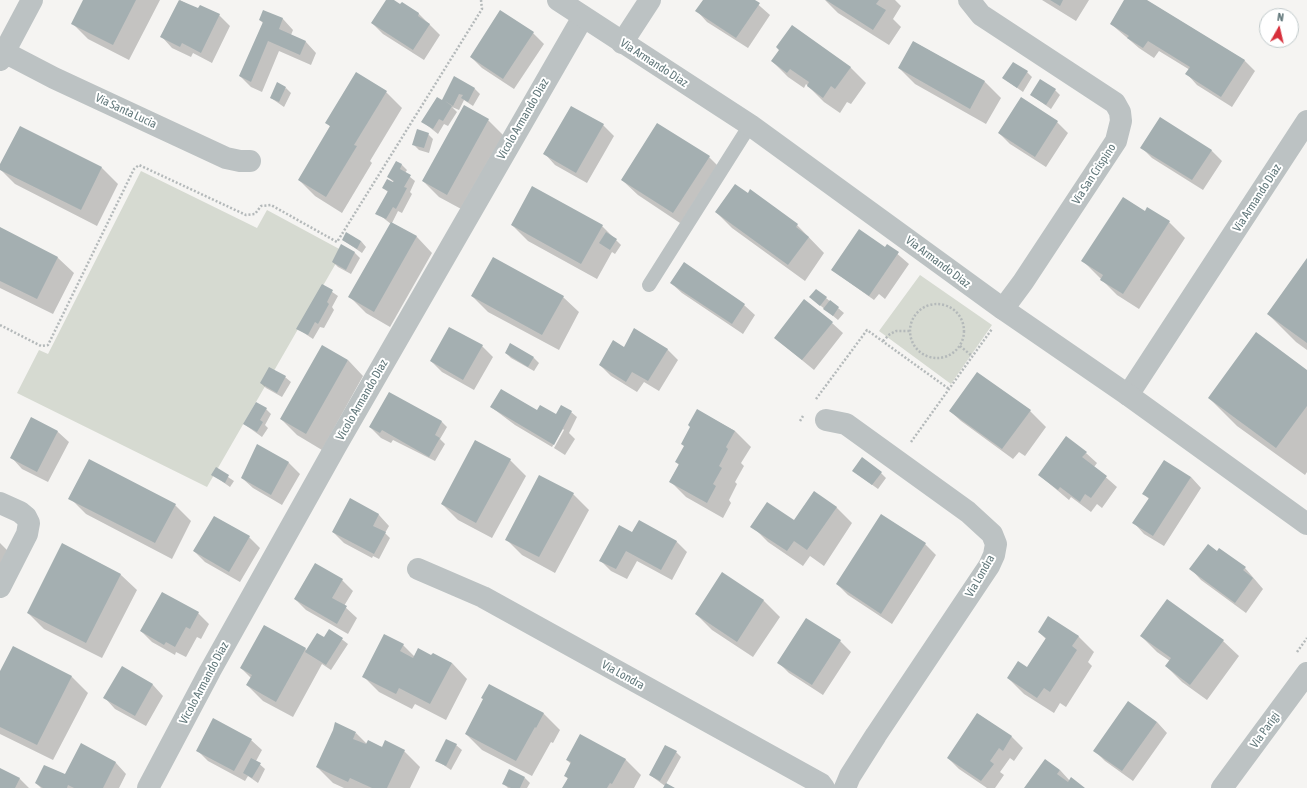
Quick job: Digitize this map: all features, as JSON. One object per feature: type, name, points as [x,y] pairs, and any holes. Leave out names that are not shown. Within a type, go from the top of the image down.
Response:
[{"type":"street","name":"Via Santa Lucia","points":[[32,0],[2,56],[61,81],[226,158],[240,161],[250,161]]},
{"type":"street","name":"Via Armando Diaz","points":[[558,0],[750,125],[1000,316],[1128,396],[1307,524]]},
{"type":"street","points":[[622,43],[650,0]]},
{"type":"street","name":"Via San Crispino","points":[[969,0],[981,15],[1115,103],[1120,112],[1121,121],[1116,141],[1000,316]]},
{"type":"street","name":"Vicolo Armando Diaz","points":[[148,788],[210,671],[336,446],[583,17]]},
{"type":"street","name":"Via Armando Diaz","points":[[1128,396],[1307,121]]},
{"type":"street","name":"Via Londra","points":[[819,411],[846,424],[968,512],[992,534],[996,544],[994,555],[989,566],[876,735],[850,776],[845,788]]},
{"type":"street","points":[[0,502],[20,512],[26,517],[29,523],[27,534],[0,587]]},
{"type":"street","name":"Via Londra","points":[[418,569],[483,597],[821,784],[824,788]]},
{"type":"street","name":"Via Parigi","points":[[1222,788],[1307,673]]},
{"type":"lane","points":[[649,285],[750,125]]},
{"type":"path","points":[[0,325],[41,346],[48,345],[134,168],[139,165],[246,215],[255,214],[261,206],[271,205],[337,242],[482,9],[481,0]]},
{"type":"path","points":[[938,304],[947,306],[961,319],[964,328],[960,346],[953,353],[945,357],[936,359],[926,357],[918,351],[913,344],[910,331],[914,317],[920,310],[929,306],[938,304]]},
{"type":"path","points":[[910,444],[1000,316]]},
{"type":"path","points":[[819,411],[867,330],[949,389]]},
{"type":"path","points":[[883,341],[890,334],[896,331],[910,331]]},
{"type":"path","points":[[960,346],[972,356]]},
{"type":"path","points":[[800,421],[804,415]]},
{"type":"shaded area","points":[[141,171],[257,228],[267,210],[343,251],[207,487],[17,393],[39,350],[48,354]]},
{"type":"shaded area","points":[[920,275],[992,325],[951,384],[879,331]]},
{"type":"building","points":[[83,0],[136,0],[113,45],[71,24]]},
{"type":"building","points":[[179,0],[198,8],[200,5],[220,14],[201,53],[182,43],[180,47],[160,37]]},
{"type":"building","points":[[386,0],[394,0],[400,4],[402,2],[419,13],[418,16],[430,24],[413,50],[371,23]]},
{"type":"building","points":[[703,0],[755,0],[760,3],[736,38],[695,11]]},
{"type":"building","points":[[826,0],[879,0],[876,4],[886,10],[873,30]]},
{"type":"building","points":[[1050,0],[1063,0],[1060,6]]},
{"type":"building","points":[[1124,0],[1147,0],[1245,60],[1221,97],[1185,74],[1190,67],[1148,41],[1143,48],[1127,38],[1129,36],[1110,24]]},
{"type":"building","points":[[263,10],[283,18],[279,29],[306,41],[300,55],[268,41],[251,82],[239,76],[263,22],[259,20]]},
{"type":"building","points":[[500,10],[534,32],[503,79],[470,57]]},
{"type":"building","points":[[792,25],[851,67],[835,89],[831,86],[823,98],[807,86],[809,82],[790,69],[787,73],[771,61],[779,50],[776,47]]},
{"type":"building","points":[[913,41],[985,81],[970,109],[898,68]]},
{"type":"building","points":[[1013,62],[1028,71],[1017,88],[1002,78]]},
{"type":"building","points":[[356,72],[387,91],[354,145],[357,146],[326,197],[298,180],[330,126],[325,123]]},
{"type":"building","points":[[454,76],[475,88],[468,102],[461,98],[463,95],[459,94],[453,106],[445,101],[452,106],[443,121],[439,119],[433,129],[421,122],[437,97],[442,100]]},
{"type":"building","points":[[1040,79],[1056,89],[1046,105],[1030,95]]},
{"type":"building","points":[[277,82],[286,87],[279,102],[270,98]]},
{"type":"building","points":[[1021,97],[1058,121],[1035,157],[998,133]]},
{"type":"building","points":[[464,105],[489,119],[447,195],[422,181]]},
{"type":"building","points":[[571,106],[604,124],[576,173],[543,154]]},
{"type":"building","points":[[1160,117],[1212,150],[1192,180],[1140,148]]},
{"type":"building","points":[[657,123],[710,156],[673,213],[621,180]]},
{"type":"building","points":[[20,126],[102,167],[81,210],[0,170],[0,164]]},
{"type":"building","points":[[417,129],[429,133],[424,148],[412,145]]},
{"type":"building","points":[[396,161],[402,164],[400,169],[411,175],[404,187],[407,188],[396,209],[393,207],[386,219],[375,214],[388,191],[382,188],[387,179],[393,182],[394,181],[387,177]]},
{"type":"building","points":[[735,184],[748,193],[750,189],[798,224],[796,227],[809,237],[788,265],[715,212]]},
{"type":"building","points":[[532,186],[603,225],[581,264],[511,225]]},
{"type":"building","points":[[1123,197],[1145,211],[1147,207],[1170,221],[1123,294],[1100,280],[1103,275],[1081,261]]},
{"type":"building","points":[[391,222],[417,236],[374,312],[348,297]]},
{"type":"building","points":[[0,227],[58,257],[37,299],[0,281]]},
{"type":"building","points":[[859,229],[885,247],[887,244],[899,252],[869,296],[831,270]]},
{"type":"building","points":[[346,232],[361,241],[357,249],[342,240]]},
{"type":"building","points":[[606,232],[617,239],[610,250],[599,243]]},
{"type":"building","points":[[341,244],[355,252],[346,270],[332,262]]},
{"type":"building","points":[[493,257],[564,296],[542,335],[471,296]]},
{"type":"building","points":[[1307,258],[1307,343],[1267,314]]},
{"type":"building","points":[[684,262],[745,304],[732,324],[670,283]]},
{"type":"building","points":[[322,284],[333,290],[327,302],[329,304],[318,324],[315,322],[308,335],[296,329]]},
{"type":"building","points":[[816,289],[827,297],[820,306],[809,297]]},
{"type":"building","points":[[804,299],[833,322],[802,360],[774,338]]},
{"type":"building","points":[[830,300],[839,307],[833,316],[823,309]]},
{"type":"building","points":[[449,327],[483,345],[463,380],[430,361]]},
{"type":"building","points":[[634,328],[668,349],[648,381],[632,372],[626,382],[599,365],[613,340],[624,347]]},
{"type":"building","points":[[1256,332],[1307,370],[1307,406],[1276,448],[1208,398]]},
{"type":"building","points":[[510,343],[534,357],[528,367],[505,353]]},
{"type":"building","points":[[322,345],[348,360],[306,434],[280,419]]},
{"type":"building","points":[[269,367],[286,376],[277,393],[260,383]]},
{"type":"building","points":[[977,372],[1031,410],[1002,449],[949,411]]},
{"type":"building","points":[[501,389],[537,410],[540,405],[556,414],[561,405],[572,411],[554,445],[490,407]]},
{"type":"building","points":[[389,392],[442,421],[435,435],[440,438],[429,457],[382,430],[380,433],[369,427]]},
{"type":"building","points":[[256,402],[267,408],[260,420],[263,422],[257,432],[243,424]]},
{"type":"building","points":[[697,409],[735,431],[726,447],[728,449],[719,466],[722,468],[713,484],[716,486],[707,503],[669,482],[679,464],[675,462],[684,446],[681,444],[690,427],[688,425]]},
{"type":"building","points":[[31,417],[58,431],[37,472],[10,458]]},
{"type":"building","points":[[1066,436],[1087,452],[1082,457],[1107,476],[1091,498],[1085,494],[1080,502],[1060,487],[1058,490],[1038,475]]},
{"type":"building","points":[[475,440],[511,459],[476,523],[441,504]]},
{"type":"building","points":[[257,444],[289,462],[271,495],[241,478]]},
{"type":"building","points":[[862,457],[882,472],[872,485],[852,471]]},
{"type":"building","points":[[89,459],[176,504],[155,543],[68,499]]},
{"type":"building","points":[[1164,460],[1191,477],[1153,536],[1132,523],[1149,498],[1142,494]]},
{"type":"building","points":[[216,467],[229,475],[225,483],[211,475]]},
{"type":"building","points":[[539,475],[574,493],[539,557],[505,540]]},
{"type":"building","points":[[814,491],[837,507],[807,550],[794,541],[787,551],[750,527],[767,502],[794,520]]},
{"type":"building","points":[[350,498],[379,514],[373,526],[386,532],[374,554],[332,532]]},
{"type":"building","points":[[881,514],[926,543],[881,614],[836,584]]},
{"type":"building","points":[[214,516],[250,536],[229,572],[193,551]]},
{"type":"building","points":[[639,520],[677,541],[661,570],[626,551],[616,569],[599,561],[619,525],[632,532]]},
{"type":"building","points":[[62,543],[121,574],[86,643],[27,613]]},
{"type":"building","points":[[1208,544],[1217,551],[1219,548],[1246,567],[1243,570],[1253,578],[1235,603],[1189,569]]},
{"type":"building","points":[[315,563],[343,579],[332,598],[347,606],[337,624],[294,599]]},
{"type":"building","points":[[722,572],[764,600],[737,642],[695,614]]},
{"type":"building","points":[[162,592],[199,612],[190,629],[186,627],[175,647],[166,642],[164,645],[140,631]]},
{"type":"building","points":[[1167,599],[1224,640],[1190,685],[1165,666],[1171,658],[1140,636]]},
{"type":"building","points":[[1048,616],[1079,636],[1072,646],[1077,650],[1050,692],[1044,688],[1037,698],[1007,678],[1018,661],[1027,667],[1046,638],[1038,632]]},
{"type":"building","points":[[806,618],[841,640],[812,685],[777,663]]},
{"type":"building","points":[[264,625],[306,648],[276,702],[246,685],[252,675],[240,668]]},
{"type":"building","points":[[329,629],[343,638],[326,665],[305,652],[317,633],[324,637]]},
{"type":"building","points":[[384,634],[404,644],[400,651],[413,658],[418,648],[431,655],[433,653],[452,663],[430,704],[399,688],[396,694],[362,677]]},
{"type":"building","points":[[13,646],[72,676],[37,745],[0,727],[0,671]]},
{"type":"building","points":[[122,666],[153,684],[135,716],[103,698]]},
{"type":"building","points":[[489,684],[544,713],[516,761],[465,734]]},
{"type":"building","points":[[1128,701],[1157,722],[1122,771],[1093,751]]},
{"type":"building","points":[[977,713],[1012,736],[1003,751],[999,748],[990,761],[994,764],[981,781],[947,758]]},
{"type":"building","points":[[213,718],[252,739],[234,771],[196,751]]},
{"type":"building","points":[[335,722],[356,732],[353,739],[366,744],[368,740],[382,747],[385,740],[405,750],[387,788],[372,788],[350,778],[348,782],[316,767],[333,730]]},
{"type":"building","points":[[580,734],[626,759],[612,784],[610,783],[607,788],[562,788],[568,778],[564,776],[571,762],[566,760]]},
{"type":"building","points":[[446,739],[457,744],[446,766],[435,761]]},
{"type":"building","points":[[81,743],[116,762],[103,788],[74,788],[68,785],[67,788],[43,788],[35,783],[44,765],[65,774]]},
{"type":"building","points":[[665,745],[677,751],[660,781],[649,775]]},
{"type":"building","points":[[251,758],[261,763],[252,778],[243,773]]},
{"type":"building","points":[[1045,759],[1060,770],[1057,774],[1068,782],[1071,777],[1085,788],[1024,788]]},
{"type":"building","points":[[0,768],[20,778],[15,788],[0,788]]},
{"type":"building","points":[[509,769],[525,777],[520,788],[511,788],[502,784]]},
{"type":"building","points":[[666,783],[675,788],[663,788]]}]
